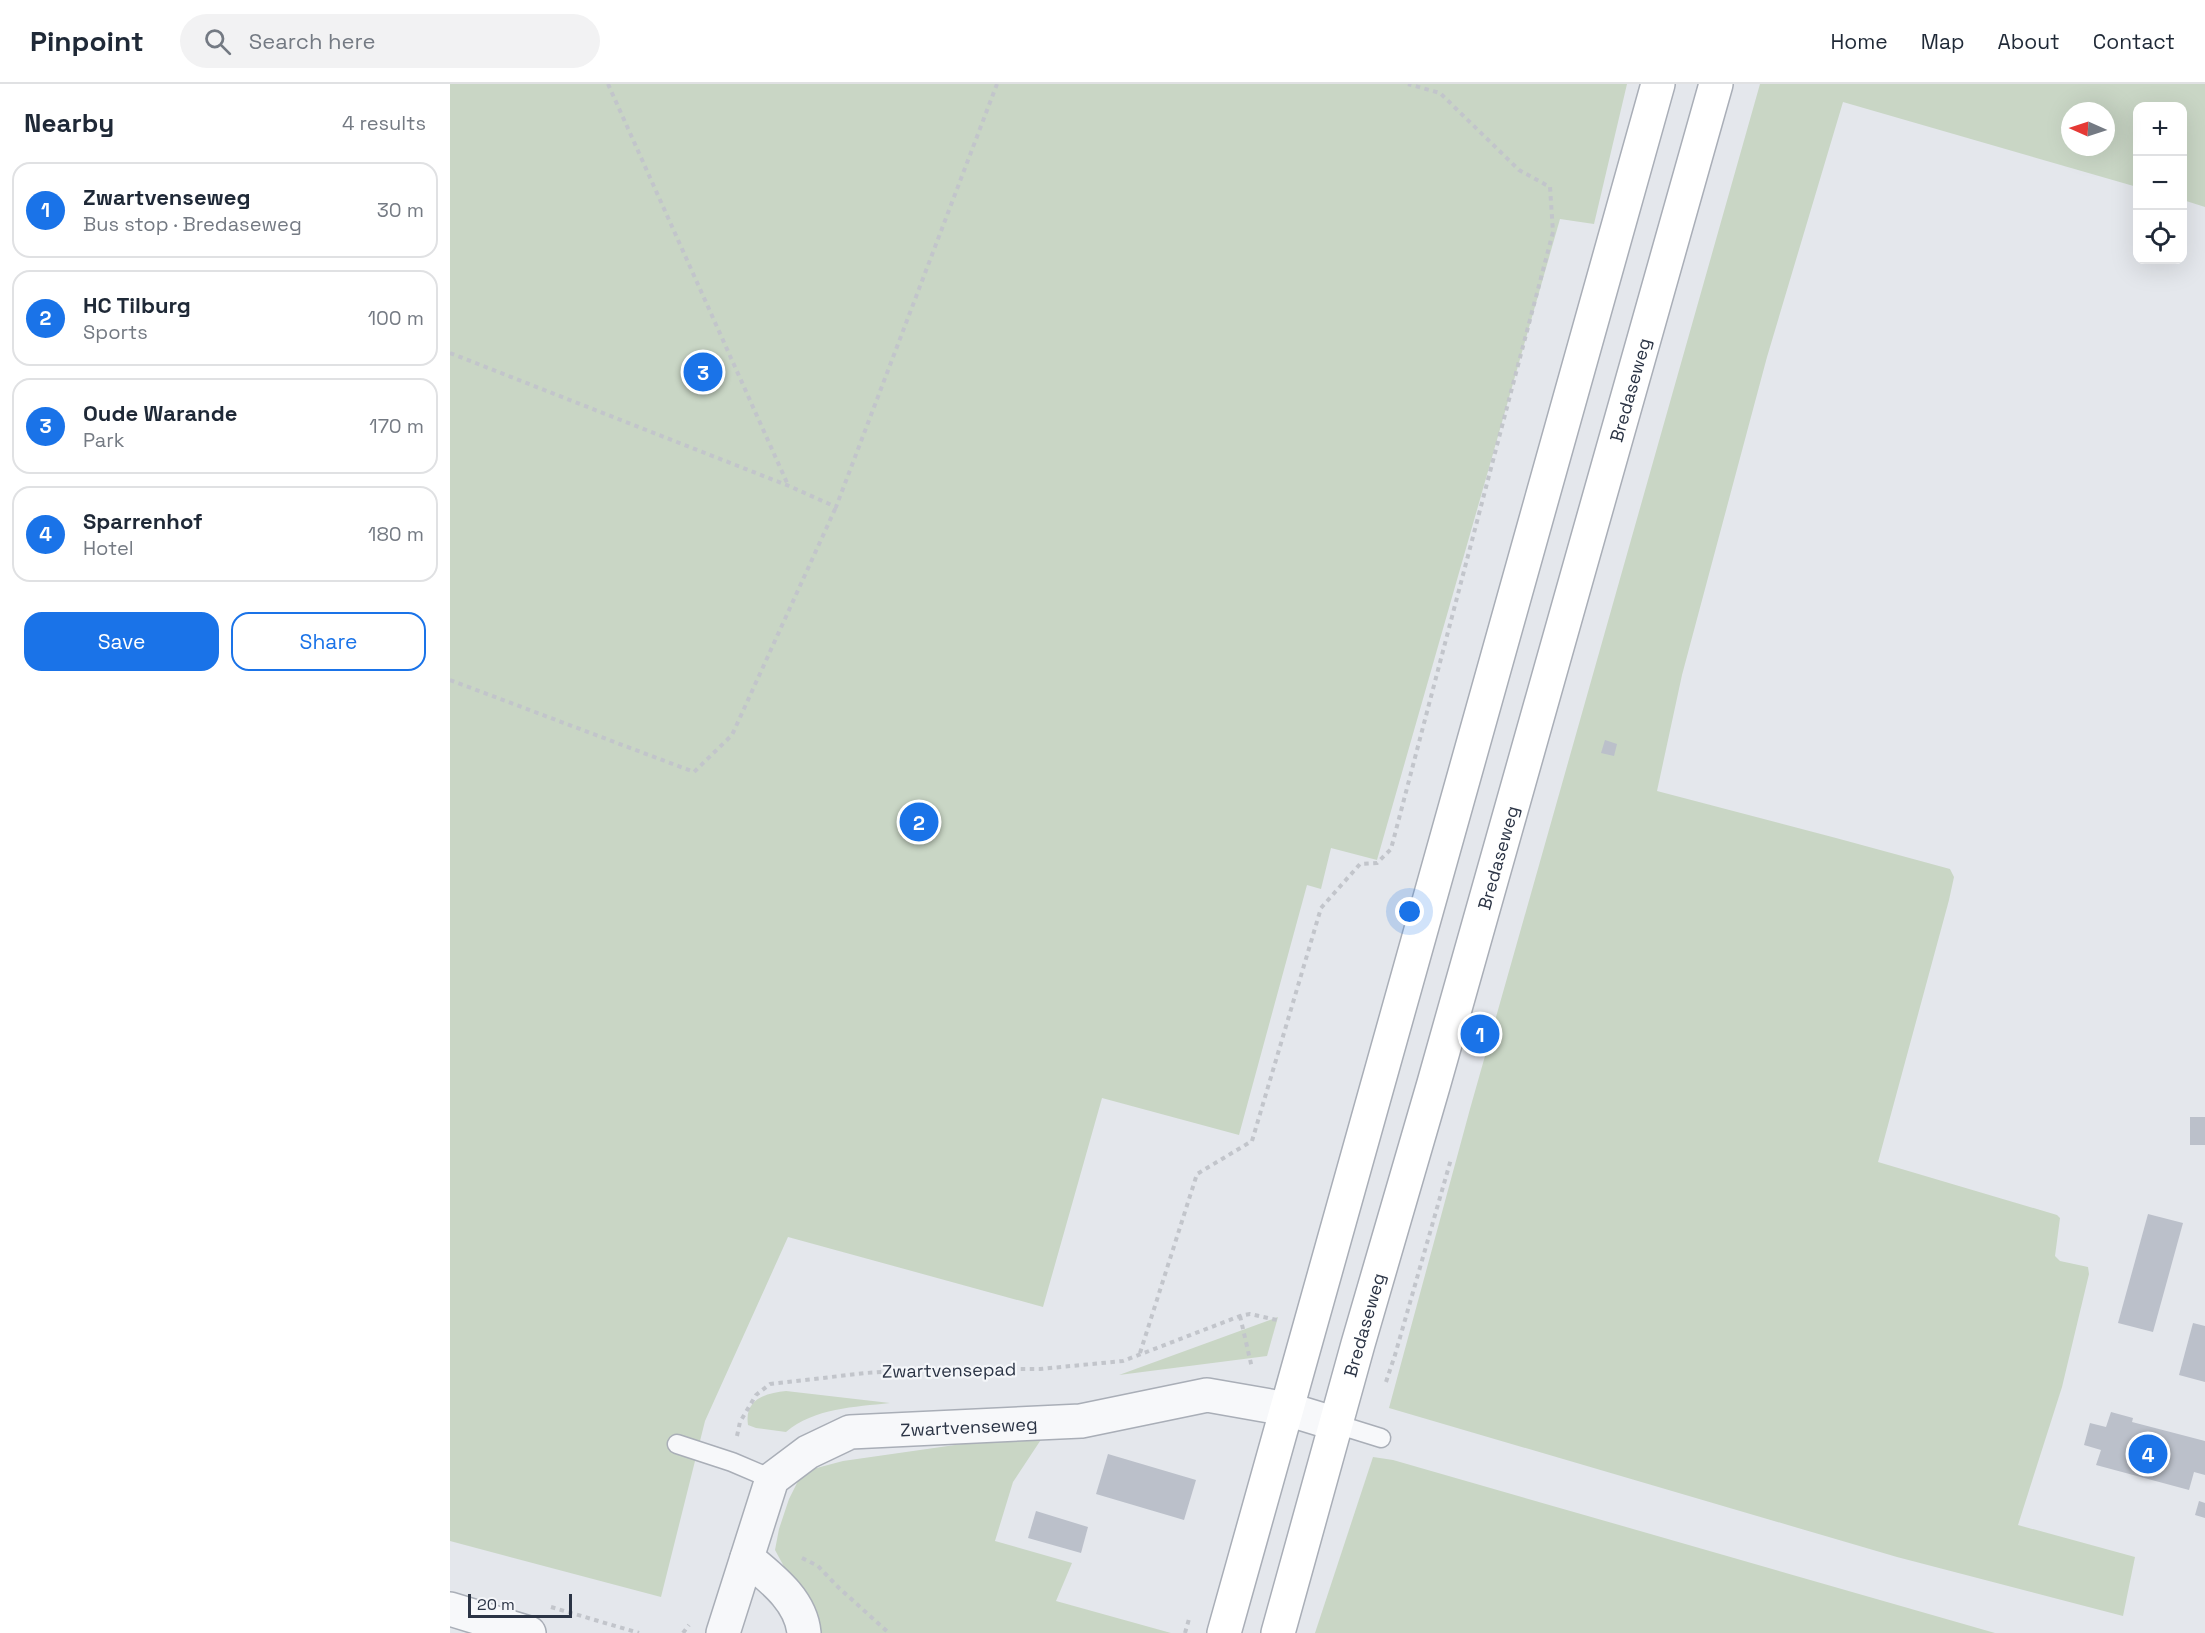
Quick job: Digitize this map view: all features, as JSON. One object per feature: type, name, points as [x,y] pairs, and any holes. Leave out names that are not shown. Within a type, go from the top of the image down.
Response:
[{"type":"main road","points":[[1224,1633],[1658,84]]},
{"type":"main road","name":"Bredaseweg","points":[[1278,1633],[1716,84]]},
{"type":"street","name":"Zwartvenseweg","points":[[772,1479],[808,1452],[850,1432],[1081,1420],[1207,1395],[1287,1409],[1336,1425]]},
{"type":"street","points":[[723,1633],[772,1479]]},
{"type":"street","points":[[747,1558],[789,1597],[803,1620],[804,1633]]},
{"type":"street","points":[[450,1609],[529,1633]]},
{"type":"lane","points":[[1336,1425],[1381,1438]]},
{"type":"lane","points":[[676,1444],[732,1462],[772,1479]]},
{"type":"path","points":[[608,84],[789,486]]},
{"type":"path","points":[[450,680],[694,772],[732,735],[836,507],[997,84]]},
{"type":"path","points":[[1140,1353],[1197,1174],[1252,1140],[1321,908],[1360,864],[1377,864],[1391,849],[1554,225],[1550,187],[1519,170],[1440,93],[1408,84]]},
{"type":"path","points":[[450,354],[789,486],[836,507]]},
{"type":"path","name":"Zwartvensepad","points":[[732,1462],[740,1422],[756,1395],[770,1384],[866,1372],[927,1369],[1040,1369],[1123,1361],[1240,1316],[1252,1369],[1250,1403]]},
{"type":"path","points":[[1395,1355],[1401,1335]]},
{"type":"path","points":[[794,1554],[818,1566],[889,1633]]},
{"type":"path","points":[[1185,1633],[1192,1611]]},
{"type":"green space","points":[[450,84],[1627,84],[1594,224],[1560,219],[1377,860],[1331,848],[1321,889],[1307,885],[1239,1135],[1102,1098],[1043,1307],[788,1237],[705,1421],[661,1597],[450,1541]]},
{"type":"green space","points":[[1760,84],[2205,84],[2205,207],[2187,201],[2187,102],[2133,102],[2133,186],[1843,102],[1767,357],[1682,675],[1657,791],[1950,869],[1954,877],[1949,900],[1878,1162],[2057,1215],[2060,1218],[2055,1256],[2060,1261],[2088,1267],[2089,1274],[2062,1387],[2018,1525],[2135,1557],[2123,1616],[1897,1557],[1389,1408],[1470,1109]]},
{"type":"green space","points":[[1278,1317],[1267,1356],[1119,1375]]},
{"type":"green space","points":[[786,1391],[890,1403],[822,1413],[797,1424],[786,1432],[748,1425],[749,1409],[753,1403],[764,1396]]},
{"type":"green space","points":[[1046,1432],[1013,1482],[995,1541],[1072,1563],[1056,1601],[1171,1633],[820,1633],[775,1550],[789,1499],[798,1481],[809,1470],[843,1461]]},
{"type":"green space","points":[[1373,1457],[1393,1460],[1995,1633],[1315,1633]]},
{"type":"building","points":[[1605,740],[1617,744],[1614,756],[1601,753]]},
{"type":"building","points":[[2190,1117],[2205,1117],[2205,1145],[2190,1145]]},
{"type":"building","points":[[2148,1214],[2183,1223],[2153,1332],[2118,1323]]},
{"type":"building","points":[[2193,1323],[2205,1326],[2205,1382],[2179,1375]]},
{"type":"building","points":[[2111,1412],[2133,1418],[2132,1422],[2205,1441],[2205,1475],[2194,1472],[2189,1490],[2096,1465],[2101,1450],[2084,1445],[2090,1423],[2106,1427]]},
{"type":"building","points":[[1108,1454],[1196,1480],[1184,1520],[1096,1494]]},
{"type":"building","points":[[2199,1501],[2205,1503],[2205,1518],[2195,1515]]},
{"type":"building","points":[[1036,1511],[1088,1527],[1081,1553],[1028,1538]]},
{"type":"place","name":"Oude Warande","points":[[703,372]]},
{"type":"place","name":"HC Tilburg","points":[[919,822]]},
{"type":"place","name":"Zwartvenseweg","points":[[1480,1034]]},
{"type":"place","name":"Sparrenhof","points":[[2148,1454]]}]
